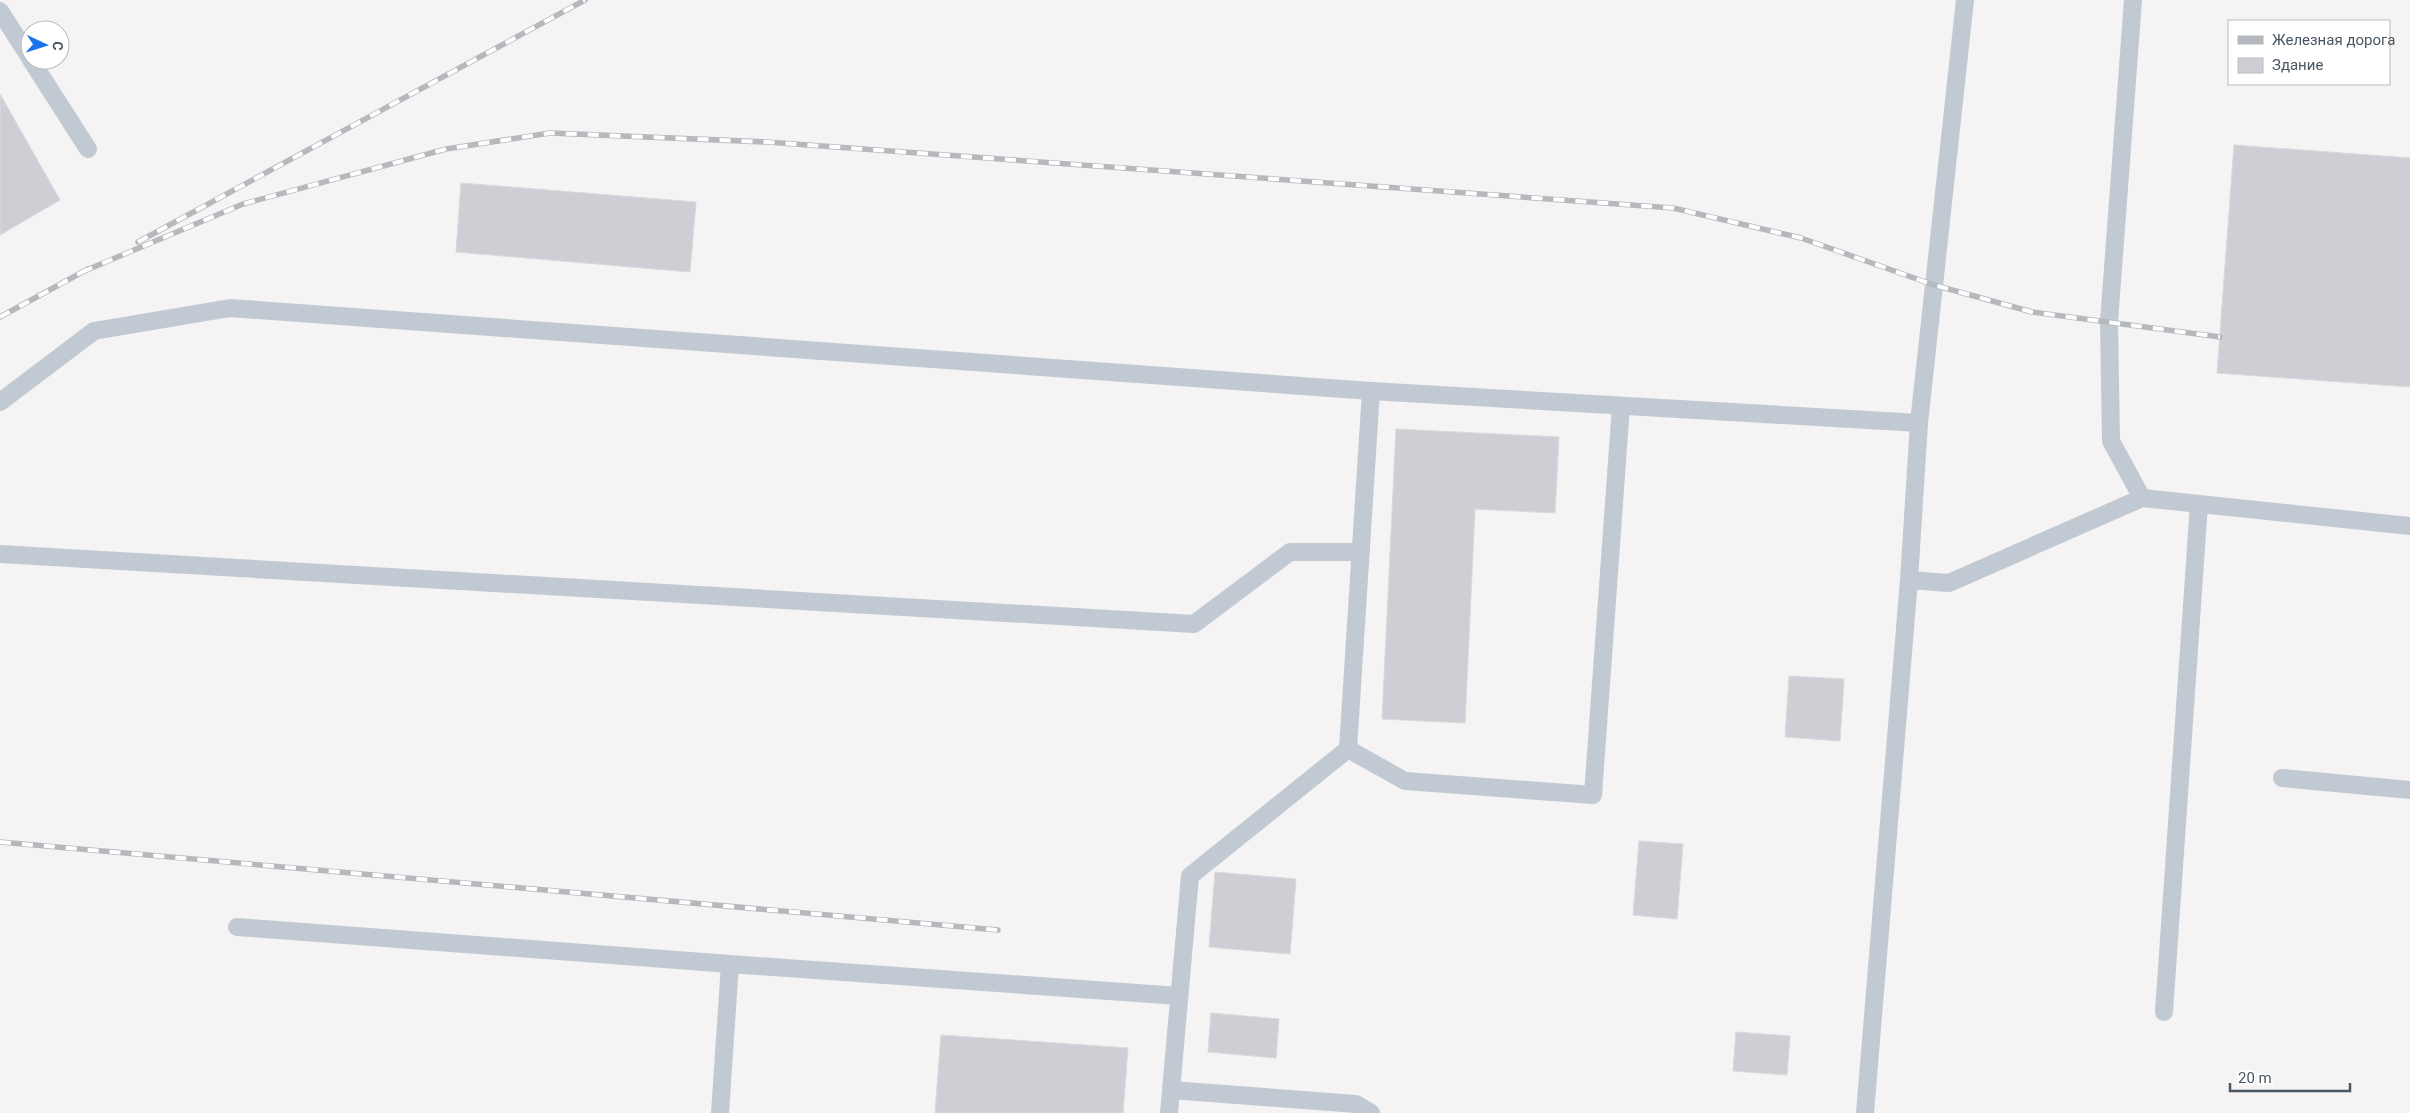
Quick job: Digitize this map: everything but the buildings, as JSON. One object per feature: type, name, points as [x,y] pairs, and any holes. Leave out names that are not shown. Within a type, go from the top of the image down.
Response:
[{"type":"lane","points":[[1865,1113],[1909,580],[1919,423],[1965,0]]},
{"type":"lane","points":[[2133,0],[2109,332],[2111,441],[2142,498]]},
{"type":"lane","points":[[0,11],[20,42]]},
{"type":"lane","points":[[38,70],[88,149]]},
{"type":"lane","points":[[0,402],[94,331],[230,308],[1371,391],[1919,423]]},
{"type":"lane","points":[[1169,1113],[1190,876],[1348,750],[1371,391]]},
{"type":"lane","points":[[1348,750],[1405,780],[1593,795],[1621,406]]},
{"type":"lane","points":[[1909,580],[1950,583],[2142,498],[2410,526]]},
{"type":"lane","points":[[2164,1012],[2200,504]]},
{"type":"lane","points":[[0,554],[1194,624],[1290,552],[1361,552]]},
{"type":"lane","points":[[2282,778],[2410,790]]},
{"type":"lane","points":[[237,927],[1179,996]]},
{"type":"lane","points":[[720,1113],[730,964]]},
{"type":"lane","points":[[1171,1090],[1356,1104],[1371,1113]]},
{"type":"railway","points":[[138,242],[585,0]]},
{"type":"railway","points":[[82,272],[243,204],[446,149],[550,133],[767,142],[1673,208],[1801,238],[1934,285],[2032,312],[2220,337]]},
{"type":"railway","points":[[0,317],[88,269]]},
{"type":"railway","points":[[0,842],[998,930]]}]
